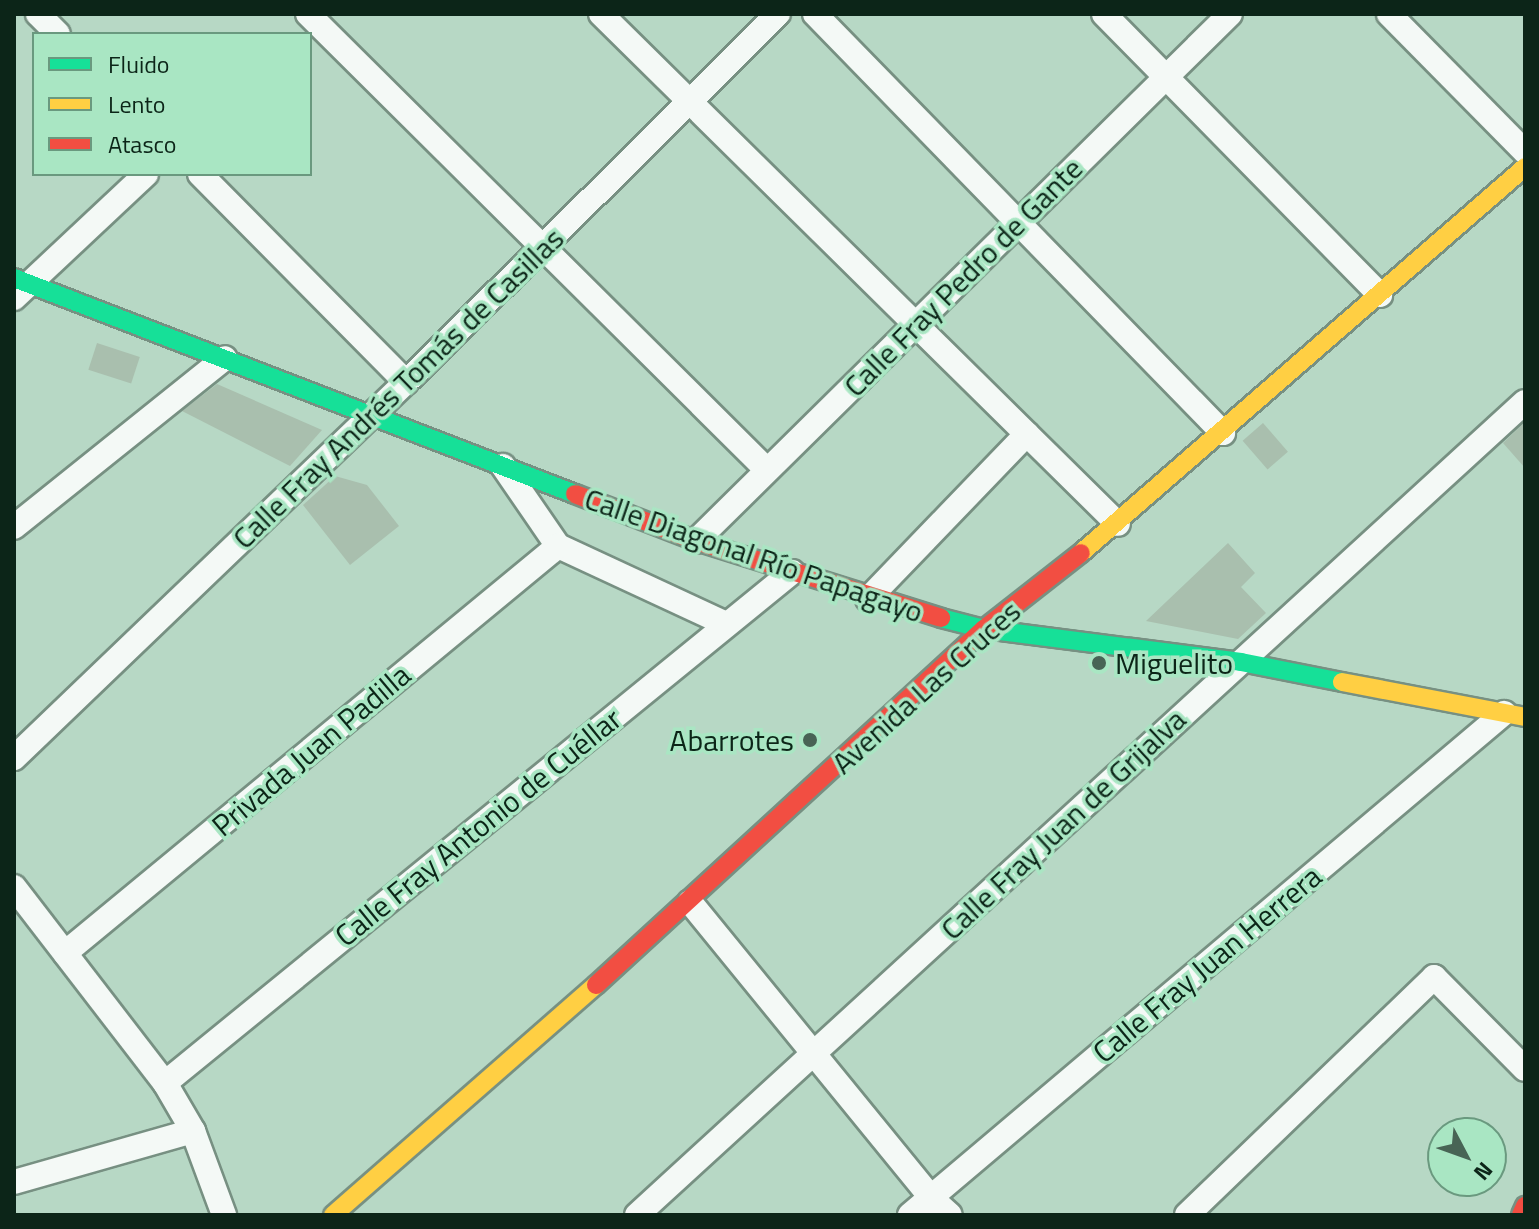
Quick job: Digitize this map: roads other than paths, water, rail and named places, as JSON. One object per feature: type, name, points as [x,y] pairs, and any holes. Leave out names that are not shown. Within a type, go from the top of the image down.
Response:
[{"type":"street","points":[[38,14],[56,32]]},
{"type":"street","points":[[601,14],[1118,524]]},
{"type":"street","name":"Calle Fray Andrés Tomás de Casillas","points":[[14,758],[406,382],[778,14]]},
{"type":"street","points":[[815,14],[1223,433]]},
{"type":"street","points":[[1104,14],[1380,295]]},
{"type":"street","name":"Calle Fray Pedro de Gante","points":[[696,541],[1230,14]]},
{"type":"street","points":[[1389,14],[1525,152]]},
{"type":"street","points":[[309,21],[543,246],[767,470]]},
{"type":"street","name":"Avenida Las Cruces","points":[[333,1215],[690,902],[984,629],[1118,524],[1525,167]]},
{"type":"street","points":[[20,286],[144,176]]},
{"type":"street","points":[[202,176],[406,382]]},
{"type":"street","name":"Calle Diagonal Río Papagayo","points":[[20,286],[225,358],[696,541],[868,599],[984,629],[1241,662],[1514,715]]},
{"type":"street","points":[[14,527],[225,358]]},
{"type":"street","name":"Calle Fray Juan de Grijalva","points":[[637,1215],[1525,402]]},
{"type":"street","points":[[868,599],[1027,434]]},
{"type":"street","points":[[503,466],[558,546],[726,624]]},
{"type":"street","name":"Privada Juan Padilla","points":[[65,953],[558,546]]},
{"type":"street","name":"Calle Fray Antonio de Cuéllar","points":[[165,1083],[792,572]]},
{"type":"street","name":"Calle Fray Juan Herrera","points":[[910,1215],[1514,715]]},
{"type":"street","points":[[14,887],[165,1083],[193,1131],[224,1215]]},
{"type":"street","points":[[690,902],[931,1198],[950,1215]]},
{"type":"street","points":[[1187,1215],[1434,977],[1525,1069]]},
{"type":"street","points":[[14,1182],[193,1131]]},
{"type":"street","points":[[1521,1215],[1525,1206]]},
{"type":"place","name":"Miguelito","points":[[1099,663]]},
{"type":"place","name":"Abarrotes","points":[[810,740]]}]
